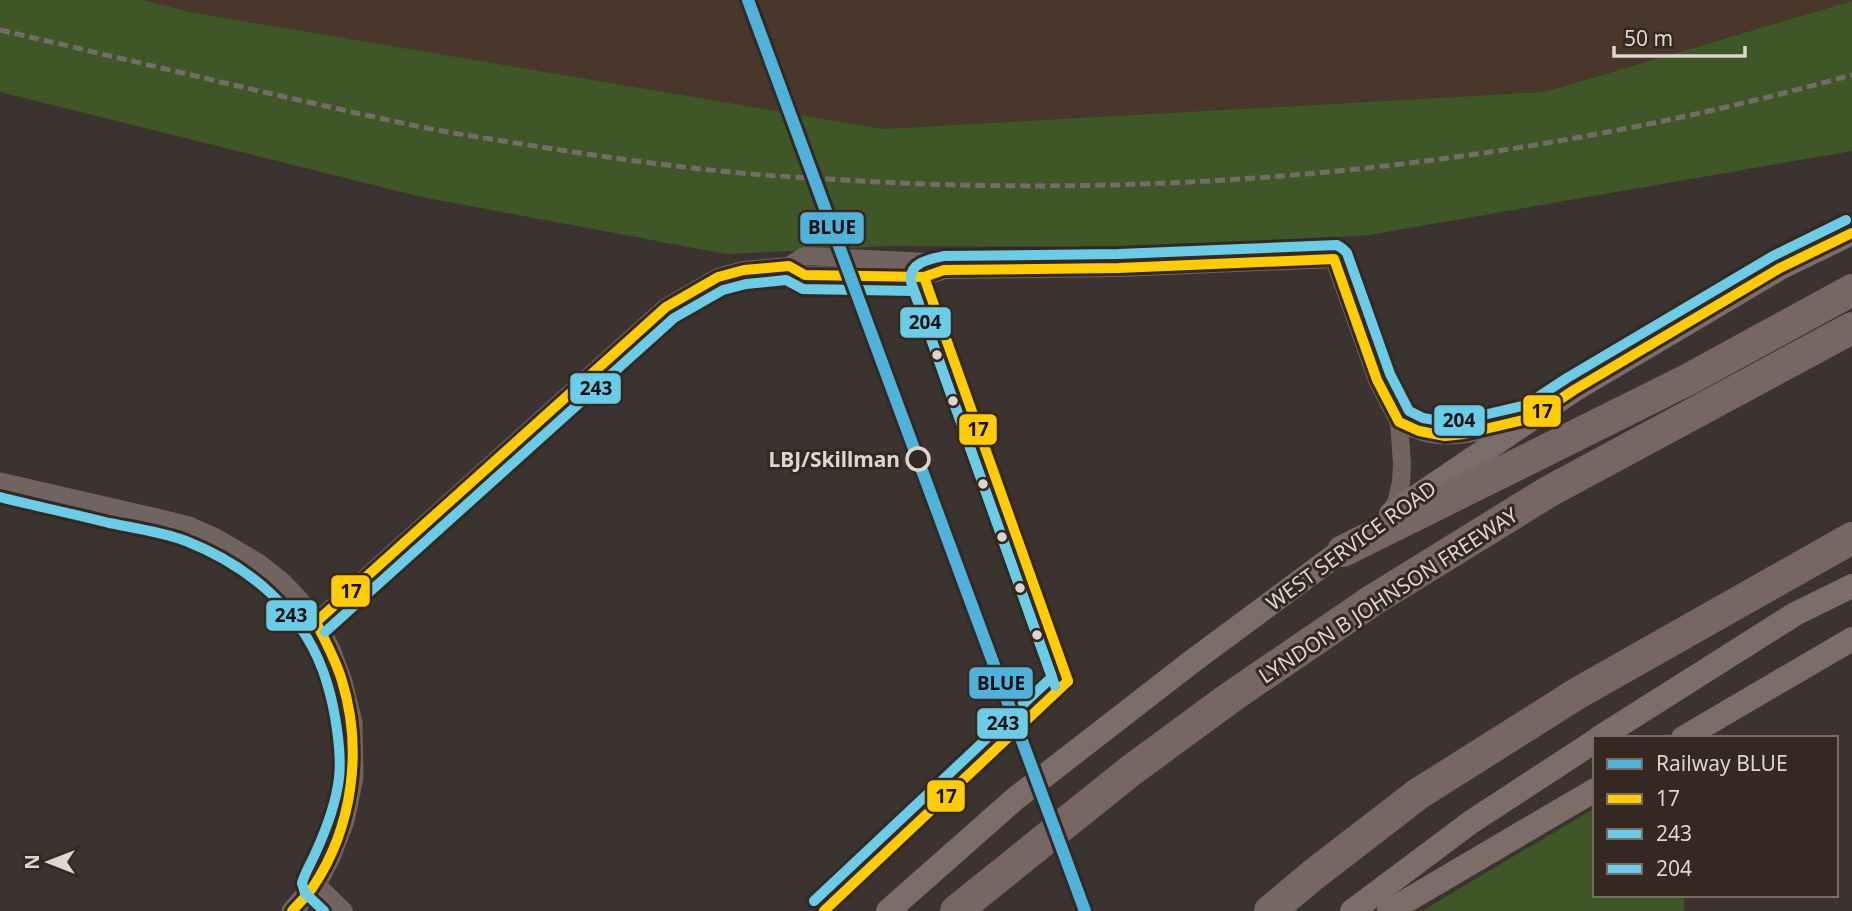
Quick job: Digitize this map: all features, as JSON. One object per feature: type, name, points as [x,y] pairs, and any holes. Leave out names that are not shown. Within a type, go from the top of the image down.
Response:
[{"type":"highway","points":[[1343,551],[1689,379],[1852,290]]},
{"type":"highway","name":"LYNDON B JOHNSON FREEWAY","points":[[956,911],[1129,772],[1231,697],[1373,600],[1548,492],[1852,328]]},
{"type":"highway","points":[[1270,911],[1418,794],[1578,693],[1852,538]]},
{"type":"main road","name":"WEST SERVICE ROAD","points":[[888,911],[1016,798],[1194,660],[1389,516],[1574,390],[1780,268],[1852,234]]},
{"type":"main road","points":[[1602,736],[1795,614],[1852,586]]},
{"type":"main road","points":[[1686,736],[1852,639]]},
{"type":"main road","points":[[1352,911],[1471,822],[1593,742]]},
{"type":"main road","points":[[1389,911],[1593,791]]},
{"type":"street","points":[[316,622],[666,307],[719,276],[744,270],[789,266],[804,256],[929,262],[944,270]]},
{"type":"street","points":[[789,266],[805,275],[924,277],[944,270],[1119,268],[1335,259],[1377,380],[1399,422],[1401,482],[1397,500],[1389,516]]},
{"type":"street","points":[[1399,422],[1419,431],[1445,436],[1532,418]]},
{"type":"street","points":[[0,483],[161,520],[214,538],[258,564],[282,583],[316,622],[342,682],[352,723],[353,777],[344,821],[330,857],[316,884],[292,911]]},
{"type":"street","points":[[316,884],[344,911]]},
{"type":"shaded area","points":[[143,0],[1852,1],[1545,92],[884,129],[194,13]]},
{"type":"green space","points":[[0,0],[143,0],[194,13],[884,129],[1545,92],[1852,1],[1852,151],[1369,235],[1184,247],[889,246],[726,254],[417,196],[0,92]]},
{"type":"green space","points":[[1593,809],[1593,897],[1684,897],[1684,911],[1422,911]]},
{"type":"railway","points":[[0,30],[381,119],[508,142],[736,173],[971,185],[1098,185],[1225,180],[1352,170],[1478,154],[1604,133],[1729,106],[1852,75]]},
{"type":"rail line","name":"BLUE","points":[[748,0],[1085,911]]},
{"type":"transit line","name":"204","points":[[1055,686],[911,282],[913,270],[921,263],[944,256],[1119,254],[1337,245],[1347,253],[1390,374],[1409,411],[1423,418],[1446,422],[1526,405],[1773,256],[1846,220]]},
{"type":"transit line","name":"17","points":[[292,911],[313,887],[327,864],[345,813],[353,760],[352,733],[342,681],[316,622],[666,307],[718,277],[744,270],[789,266],[805,275],[924,277],[944,270],[1119,268],[1334,259],[1377,380],[1399,422],[1419,431],[1445,436],[1532,418],[1574,390],[1780,268],[1852,233]]},
{"type":"transit line","name":"17","points":[[924,277],[1068,681]]},
{"type":"transit line","name":"243","points":[[325,632],[674,318],[723,290],[746,284],[786,280],[803,289],[914,291],[1052,677],[814,901]]},
{"type":"transit line","name":"243","points":[[0,497],[186,541],[210,552],[254,579],[291,615],[318,658],[330,693],[339,743],[340,768],[336,797],[323,836],[302,883],[305,893],[324,911]]},
{"type":"transit line","name":"17","points":[[824,911],[1068,681]]},
{"type":"place","name":"LBJ/Skillman","points":[[918,459]]}]
